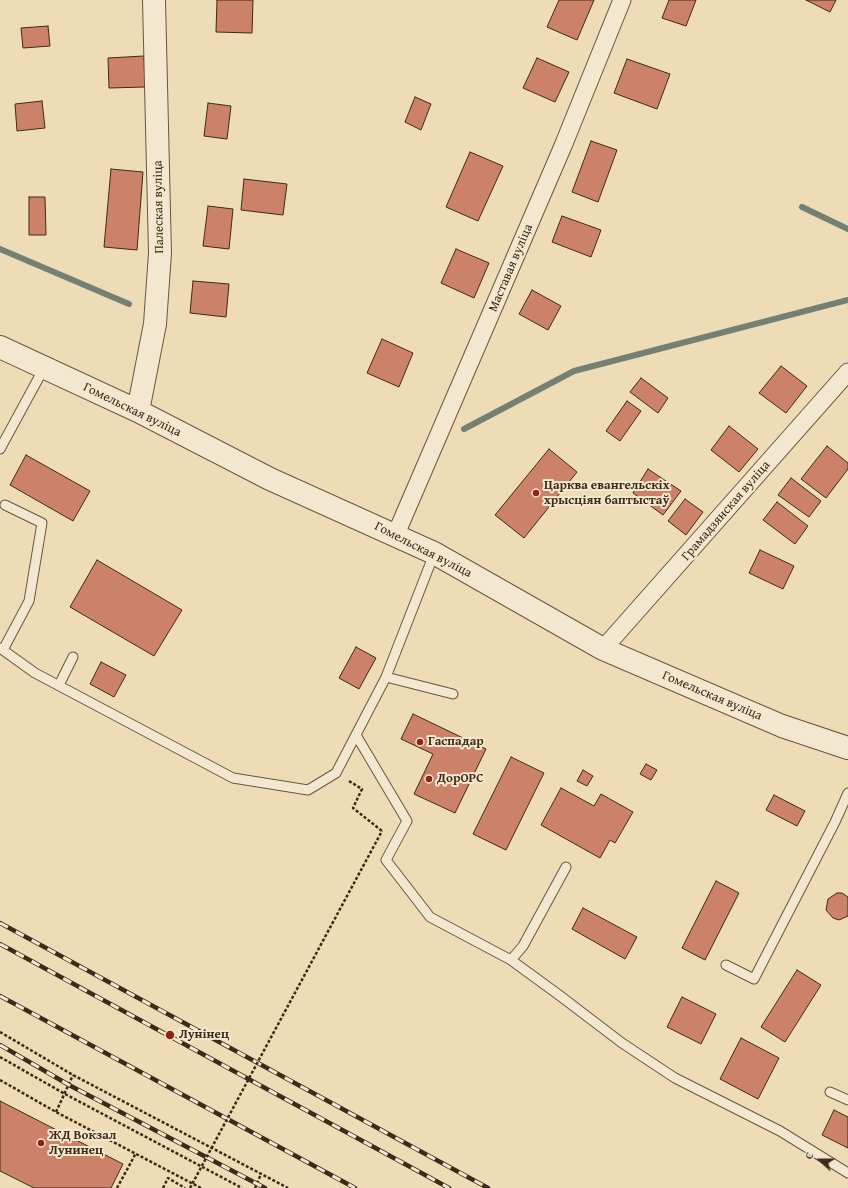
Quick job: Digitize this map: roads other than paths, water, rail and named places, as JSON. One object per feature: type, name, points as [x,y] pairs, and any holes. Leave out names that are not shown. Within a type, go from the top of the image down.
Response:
[{"type":"street","name":"Палеская вуліца","points":[[138,411],[155,324],[160,253],[154,0]]},
{"type":"street","name":"Маставая вуліца","points":[[396,534],[563,146],[622,0]]},
{"type":"street","name":"Гомельская вуліца","points":[[0,347],[138,411],[270,479],[396,534],[434,553],[603,649],[782,726],[848,748]]},
{"type":"street","name":"Грамадзянская вуліца","points":[[603,649],[848,372]]},
{"type":"lane","points":[[0,449],[44,368]]},
{"type":"lane","points":[[5,505],[42,523],[29,601],[1,649],[35,673],[232,778],[308,790],[336,774],[386,677],[434,553]]},
{"type":"lane","points":[[59,685],[72,657]]},
{"type":"lane","points":[[386,677],[453,694]]},
{"type":"lane","points":[[356,735],[407,821],[386,860],[430,917],[511,960],[622,1044],[675,1078],[780,1131],[848,1173]]},
{"type":"lane","points":[[726,965],[754,979],[835,822],[848,793]]},
{"type":"lane","points":[[511,960],[523,946],[566,867]]},
{"type":"lane","points":[[830,1092],[848,1100]]},
{"type":"waterway","points":[[802,207],[848,229]]},
{"type":"waterway","points":[[0,249],[129,304]]},
{"type":"waterway","points":[[464,429],[574,371],[848,300]]},
{"type":"railway","points":[[0,923],[488,1188]]},
{"type":"railway","points":[[0,944],[449,1188]]},
{"type":"railway","points":[[0,996],[355,1188]]},
{"type":"railway","points":[[0,1045],[69,1085],[265,1188]]},
{"type":"place","name":"Царква евангельскіх хрысціян баптыстаў","points":[[536,493]]},
{"type":"place","name":"Гаспадар","points":[[420,742]]},
{"type":"place","name":"ДорОРС","points":[[429,779]]},
{"type":"place","name":"Лунінец","points":[[170,1035]]},
{"type":"place","name":"ЖД Вокзал Лунинец","points":[[41,1143]]}]
